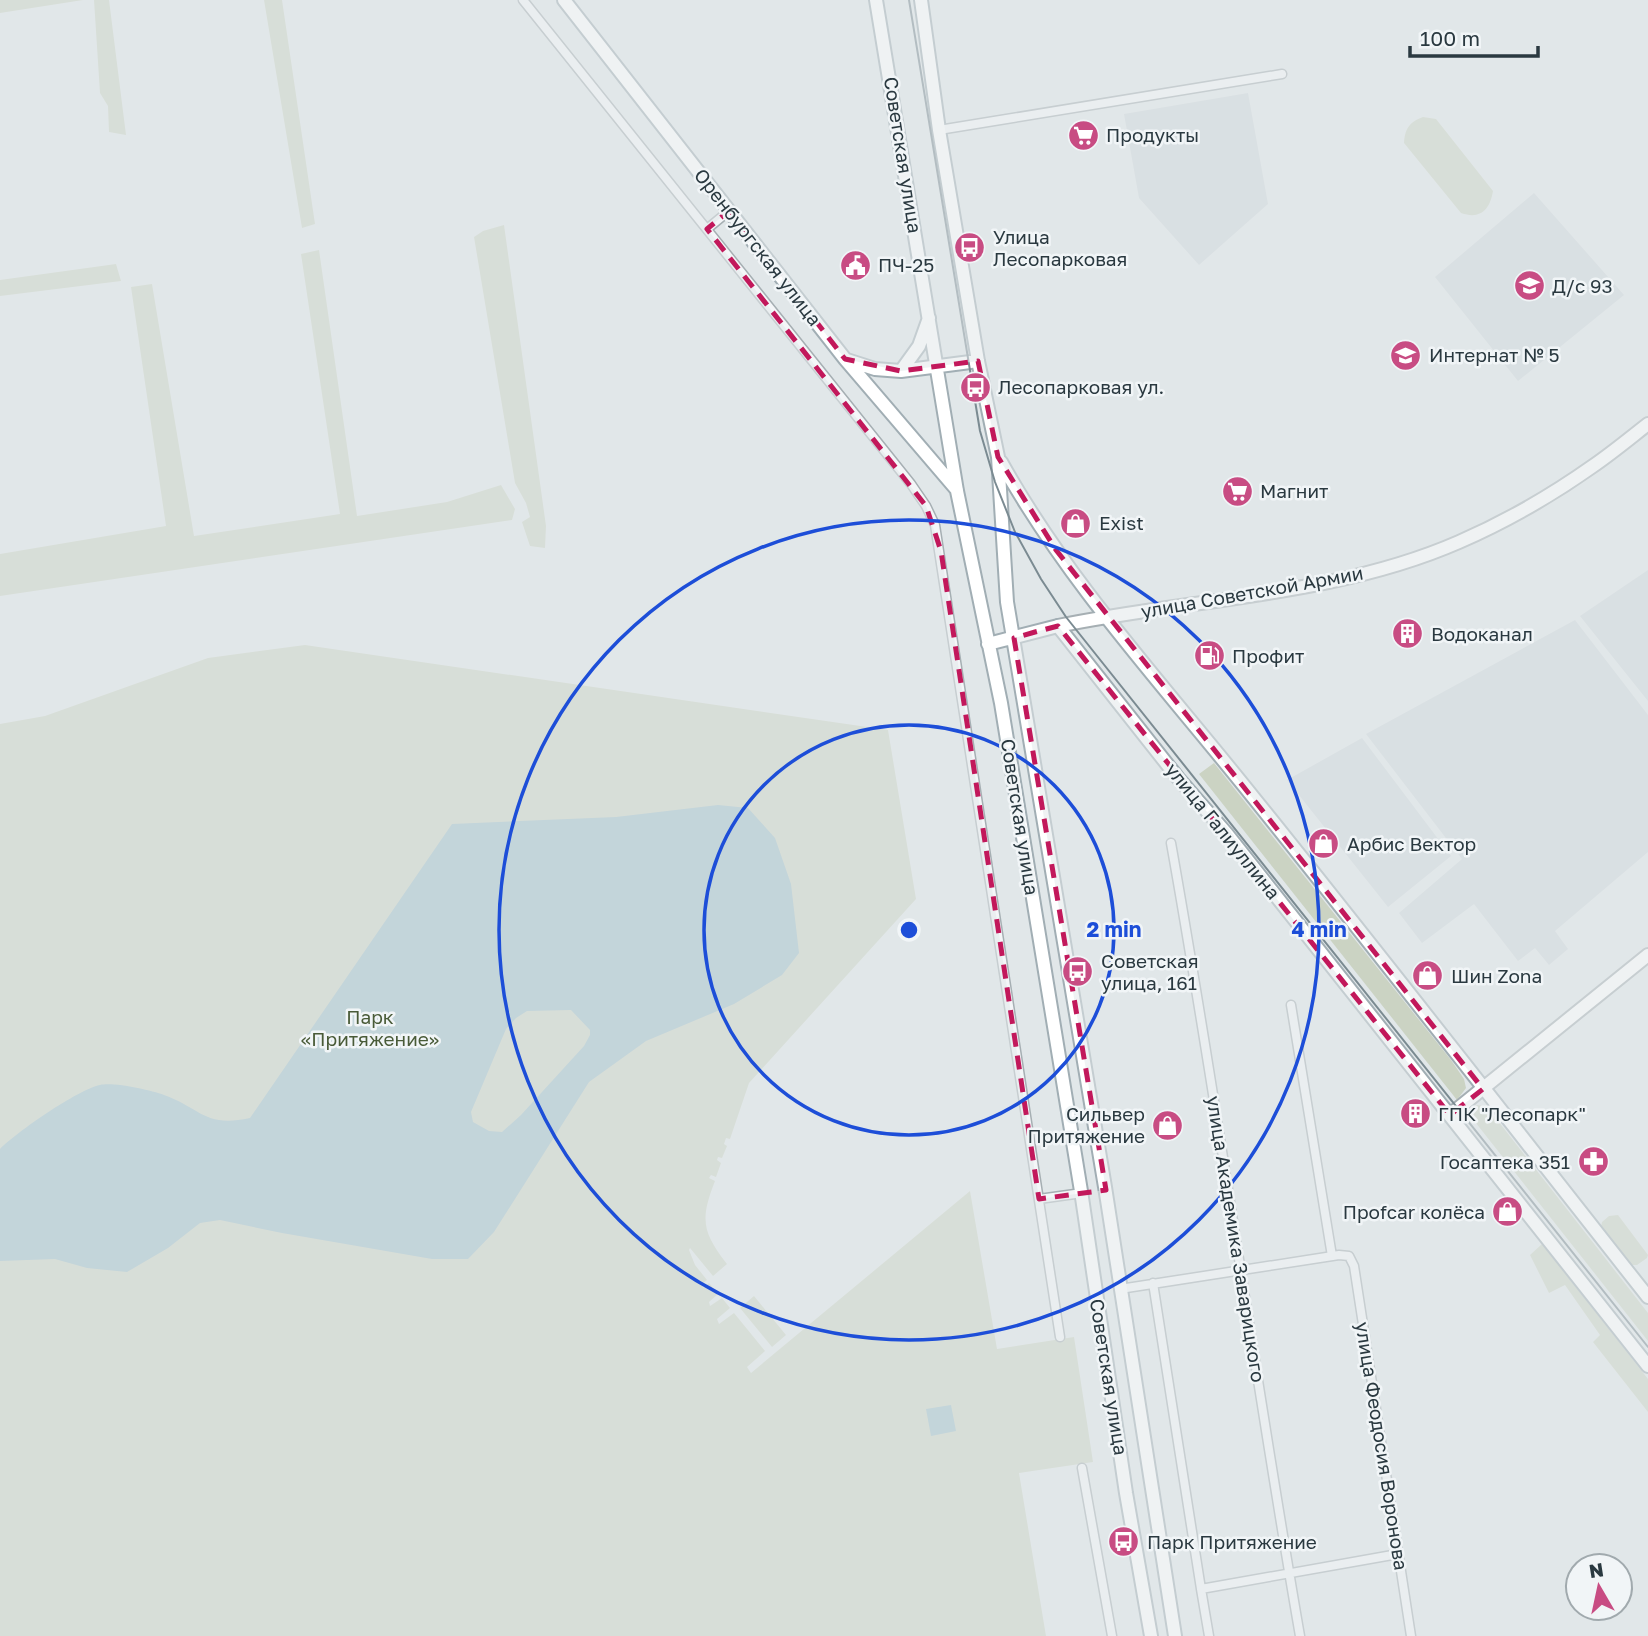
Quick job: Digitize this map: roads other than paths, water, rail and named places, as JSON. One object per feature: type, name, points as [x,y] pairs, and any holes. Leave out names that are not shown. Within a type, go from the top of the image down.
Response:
[{"type":"main road","name":"Оренбургская улица","points":[[564,0],[845,359],[957,491]]},
{"type":"main road","name":"Советская улица","points":[[876,0],[957,491],[1002,713],[1082,1193],[1126,1493],[1151,1636]]},
{"type":"main road","name":"Советская улица","points":[[921,0],[939,130],[978,361],[998,457],[1007,602],[1106,1190],[1175,1636]]},
{"type":"main road","points":[[901,371],[919,346],[929,318]]},
{"type":"main road","points":[[845,359],[874,369],[901,371],[978,361]]},
{"type":"main road","name":"улица Советской Армии","points":[[988,643],[1107,616],[1330,581],[1406,561],[1458,542],[1513,515],[1594,466],[1648,424]]},
{"type":"main road","name":"Советская улица","points":[[998,457],[1023,502],[1049,540],[1107,616]]},
{"type":"main road","points":[[1107,616],[1648,1297]]},
{"type":"main road","name":"улица Галиуллина","points":[[1058,626],[1178,778],[1227,834],[1648,1366]]},
{"type":"main road","points":[[1450,1115],[1648,955]]},
{"type":"main road","points":[[1082,1193],[1106,1190]]},
{"type":"street","points":[[523,0],[911,484],[935,525],[1060,1337]]},
{"type":"street","points":[[939,130],[1282,74]]},
{"type":"street","points":[[707,229],[730,210]]},
{"type":"street","name":"улица Академика Заварицкого","points":[[1171,842],[1300,1636]]},
{"type":"street","points":[[1120,1289],[1332,1256],[1291,1005]]},
{"type":"street","points":[[1039,1199],[1082,1193]]},
{"type":"street","name":"улица Феодосия Воронова","points":[[1332,1256],[1349,1256],[1354,1266],[1411,1636]]},
{"type":"street","points":[[1153,1283],[1209,1636]]},
{"type":"street","points":[[1083,1468],[1112,1636]]},
{"type":"street","points":[[1201,1589],[1398,1554]]},
{"type":"water","points":[[718,805],[748,808],[775,838],[791,884],[799,953],[782,975],[734,1004],[646,1041],[589,1082],[494,1232],[468,1259],[432,1259],[220,1220],[200,1223],[168,1248],[127,1272],[87,1268],[55,1259],[0,1261],[0,1149],[33,1123],[90,1088],[106,1084],[164,1095],[212,1119],[250,1118],[452,824],[616,817]],"holes":[[[571,1010],[590,1030],[584,1046],[502,1132],[489,1131],[473,1122],[471,1112],[506,1029],[516,1018],[527,1011]]]},
{"type":"water","points":[[951,1405],[956,1431],[931,1436],[926,1409]]},
{"type":"tram line","points":[[909,0],[980,431],[995,482],[1015,532],[1066,617],[1648,1347]]},
{"type":"place","name":"Продукты","points":[[1083,135]]},
{"type":"place","name":"Улица Лесопарковая","points":[[970,248]]},
{"type":"place","name":"ПЧ-25","points":[[855,265]]},
{"type":"place","name":"Д/с 93","points":[[1529,286]]},
{"type":"place","name":"Интернат № 5","points":[[1406,355]]},
{"type":"place","name":"Лесопарковая ул.","points":[[975,387]]},
{"type":"place","name":"Магнит","points":[[1237,491]]},
{"type":"place","name":"Exist","points":[[1076,523]]},
{"type":"place","name":"Водоканал","points":[[1408,634]]},
{"type":"place","name":"Профит","points":[[1209,656]]},
{"type":"place","name":"Арбис Вектор","points":[[1324,844]]},
{"type":"place","name":"Советская улица, 161","points":[[1078,972]]},
{"type":"place","name":"Шин Zona","points":[[1428,976]]},
{"type":"place","name":"ГПК \"Лесопарк\"","points":[[1415,1114]]},
{"type":"place","name":"Сильвер Притяжение","points":[[1168,1125]]},
{"type":"place","name":"Госаптека 351","points":[[1593,1162]]},
{"type":"place","name":"Проfcar колёса","points":[[1508,1212]]},
{"type":"place","name":"Парк Притяжение","points":[[1124,1542]]},
{"type":"park label","name":"Парк «Притяжение»","points":[[370,1028]]}]
